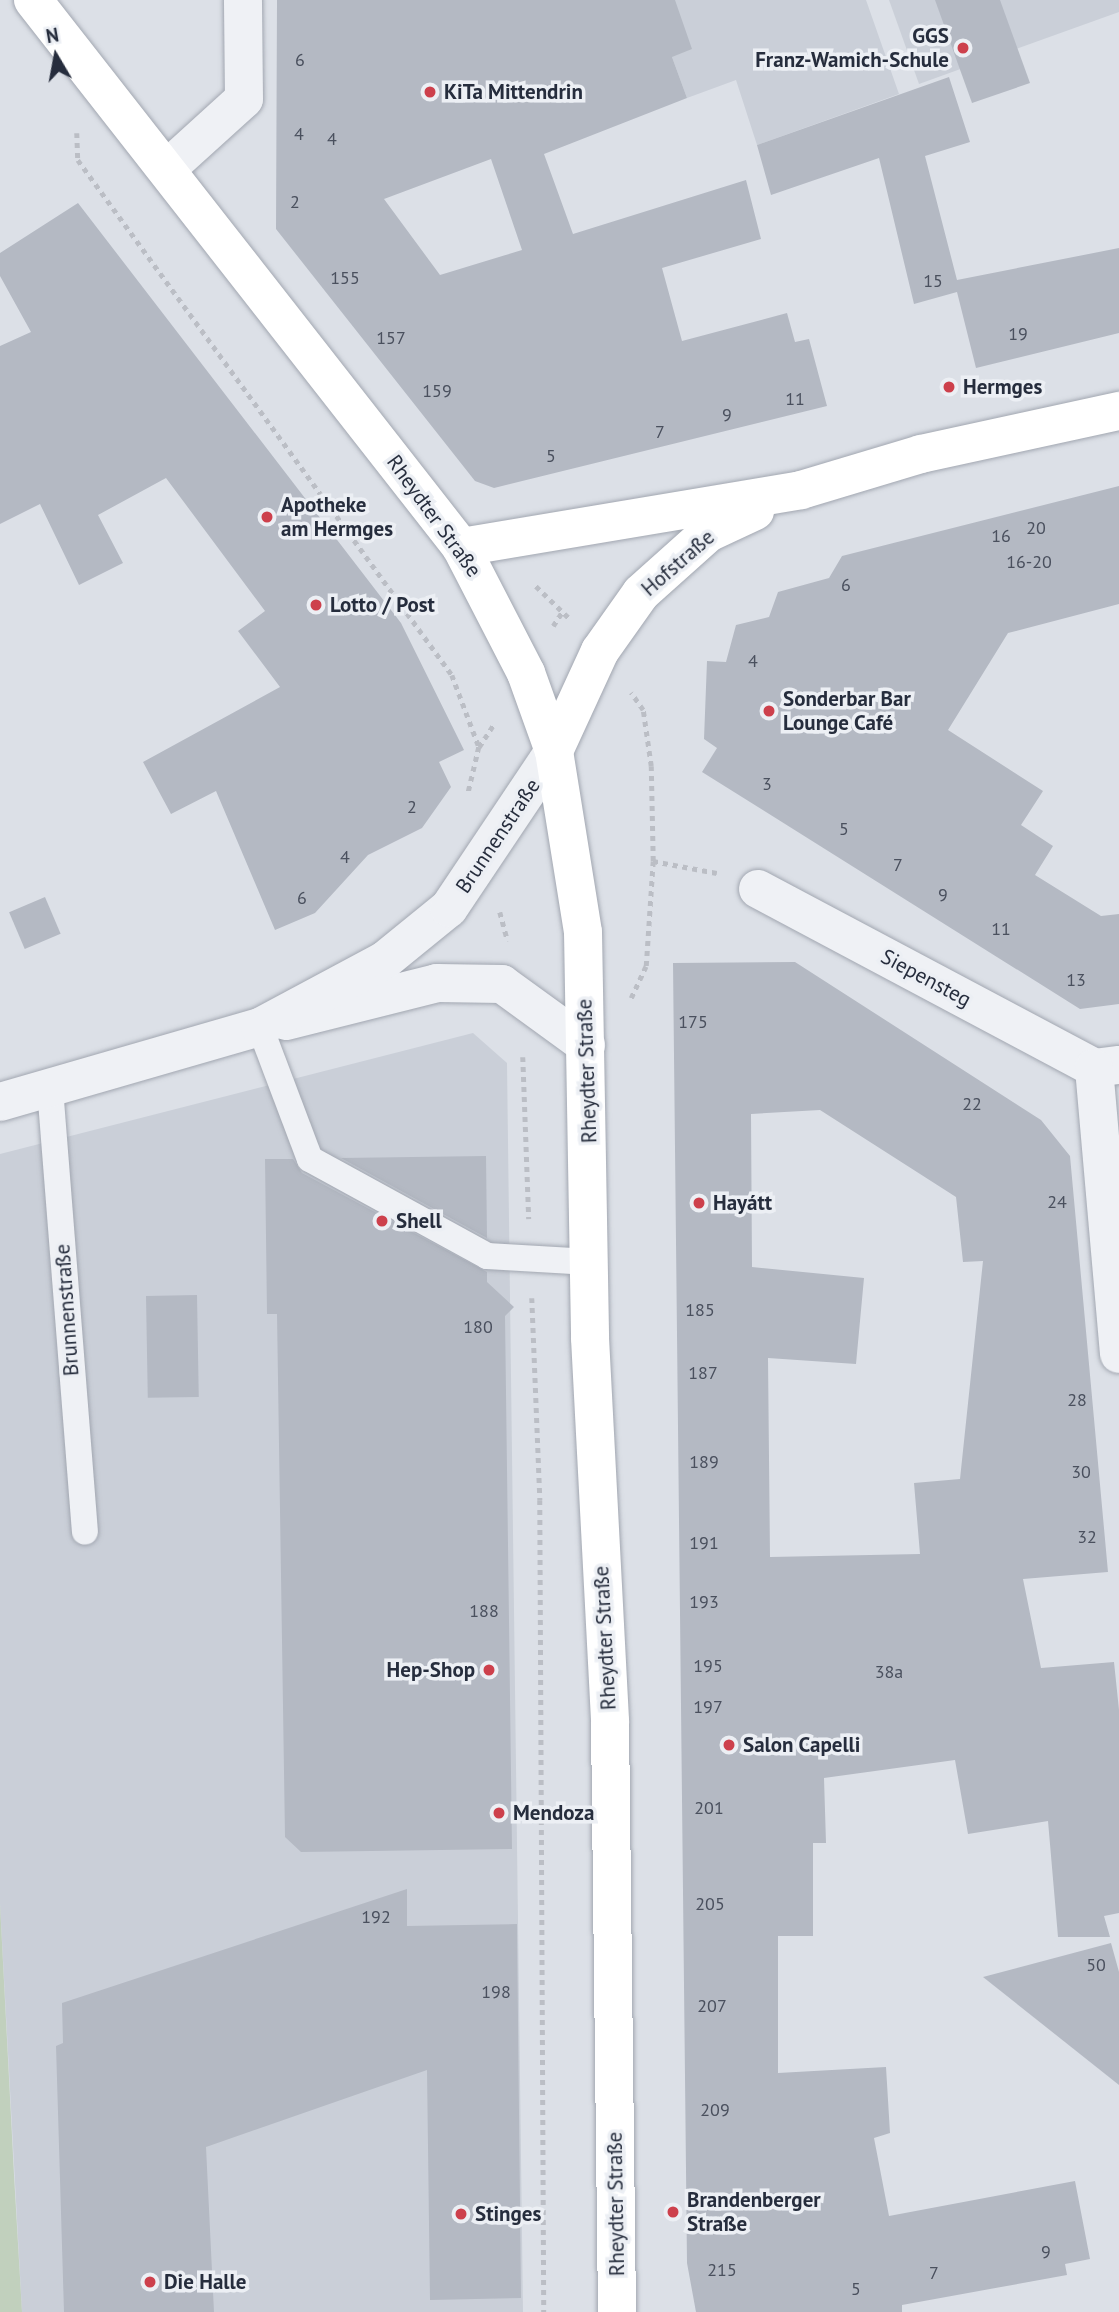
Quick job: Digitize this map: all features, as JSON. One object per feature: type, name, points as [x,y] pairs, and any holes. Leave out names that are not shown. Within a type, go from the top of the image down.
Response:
[{"type":"main road","name":"Rheydter Straße","points":[[33,0],[169,167],[461,547],[526,673],[554,751],[583,932],[590,1262],[610,1722],[617,2312]]},
{"type":"main road","name":"Hofstraße","points":[[461,547],[801,490],[921,454],[1119,411]]},
{"type":"main road","name":"Hofstraße","points":[[554,751],[600,651],[641,593],[708,533],[801,490]]},
{"type":"street","points":[[169,167],[244,99],[243,0]]},
{"type":"street","name":"Brunnenstraße","points":[[260,1027],[385,960],[449,908],[486,860],[554,751]]},
{"type":"street","name":"Siepensteg","points":[[758,888],[1107,1066],[1119,1353]]},
{"type":"street","name":"Brunnenstraße","points":[[0,1102],[260,1027],[438,983],[502,984],[521,992],[586,1045]]},
{"type":"lane","points":[[260,1027],[310,1159],[487,1256],[590,1262]]},
{"type":"lane","name":"Brunnenstraße","points":[[50,1088],[85,1532]]},
{"type":"path","points":[[77,119],[78,160],[452,675],[479,747],[465,806],[486,860],[521,992],[540,1500],[544,2312]]},
{"type":"path","points":[[562,612],[600,651],[643,710],[653,861],[646,966]]},
{"type":"path","points":[[653,861],[692,864],[758,888]]},
{"type":"shaded area","points":[[430,0],[866,0],[899,94],[757,145],[736,80],[687,98],[672,57]]},
{"type":"shaded area","name":"GGS Franz-Wamich-Schule","points":[[889,0],[1119,0],[1119,12],[919,84]]},
{"type":"shaded area","points":[[473,1033],[507,1063],[523,2312],[22,2312],[0,1904],[0,1154]]},
{"type":"green space","points":[[0,1904],[14,2175],[22,2312],[0,2312]]},
{"type":"building","points":[[277,0],[675,0],[692,49],[672,57],[687,98],[544,154],[573,234],[746,180],[761,239],[662,268],[682,341],[787,313],[795,342],[809,339],[827,406],[494,488],[475,481],[276,229]],"holes":[[[491,159],[522,250],[440,275],[384,199]]]},
{"type":"building","points":[[935,0],[1000,0],[1030,83],[972,103]]},
{"type":"building","points":[[949,77],[970,142],[925,156],[957,280],[1119,248],[1119,333],[976,368],[957,292],[914,304],[879,158],[771,195],[757,145]]},
{"type":"building","points":[[78,203],[401,623],[464,750],[439,762],[451,787],[422,828],[368,855],[315,913],[275,930],[216,791],[171,814],[143,762],[280,687],[238,631],[265,611],[166,478],[98,515],[123,563],[79,585],[40,504],[0,524],[0,346],[31,332],[0,276],[0,253]]},
{"type":"building","points":[[1119,486],[1119,604],[1008,633],[948,730],[1043,791],[1021,825],[1053,846],[1035,875],[1101,916],[1119,914],[1119,1004],[1080,1009],[702,772],[717,748],[704,739],[707,661],[726,662],[736,625],[769,617],[778,592],[829,578],[842,556]]},
{"type":"building","points":[[45,897],[61,934],[25,949],[9,912]]},
{"type":"building","points":[[795,962],[1041,1120],[1070,1156],[1108,1572],[1023,1579],[1041,1668],[1114,1662],[1119,1710],[1119,1913],[1104,1916],[1110,1937],[1058,1937],[1048,1821],[968,1834],[955,1760],[824,1778],[826,1843],[813,1843],[813,1936],[778,1936],[778,2073],[886,2067],[890,2133],[874,2138],[889,2216],[1075,2181],[1090,2259],[1065,2264],[1067,2275],[902,2305],[902,2312],[696,2312],[687,2263],[673,963]],"holes":[[[820,1110],[956,1197],[963,1262],[983,1261],[960,1479],[914,1483],[920,1554],[770,1557],[768,1358],[856,1364],[864,1278],[752,1267],[751,1114]]]},
{"type":"building","points":[[486,1156],[487,1238],[341,1158]]},
{"type":"building","points":[[265,1159],[293,1159],[302,1173],[487,1272],[487,1282],[514,1307],[505,1316],[512,1849],[301,1852],[285,1837],[277,1314],[267,1314]]},
{"type":"building","points":[[197,1295],[199,1397],[148,1398],[146,1296]]},
{"type":"building","points":[[407,1889],[407,1926],[517,1924],[521,2298],[430,2300],[427,2070],[206,2147],[214,2312],[64,2312],[56,2046],[63,2043],[62,2003]]},
{"type":"building","points":[[1111,1943],[1119,1972],[1119,2085],[983,1977]]},
{"type":"place","name":"GGS Franz-Wamich-Schule","points":[[963,48]]},
{"type":"place","name":"KiTa Mittendrin","points":[[430,92]]},
{"type":"place","name":"Hermges","points":[[949,387]]},
{"type":"place","name":"Apotheke am Hermges","points":[[267,517]]},
{"type":"place","name":"Lotto / Post","points":[[316,605]]},
{"type":"place","name":"Sonderbar Bar Lounge Café","points":[[769,711]]},
{"type":"place","name":"Hayátt","points":[[699,1203]]},
{"type":"place","name":"Shell","points":[[382,1221]]},
{"type":"place","name":"Hep-Shop","points":[[489,1670]]},
{"type":"place","name":"Salon Capelli","points":[[729,1745]]},
{"type":"place","name":"Mendoza","points":[[499,1813]]},
{"type":"place","name":"Brandenberger Straße","points":[[673,2212]]},
{"type":"place","name":"Stinges","points":[[461,2214]]},
{"type":"place","name":"Die Halle","points":[[150,2282]]}]
